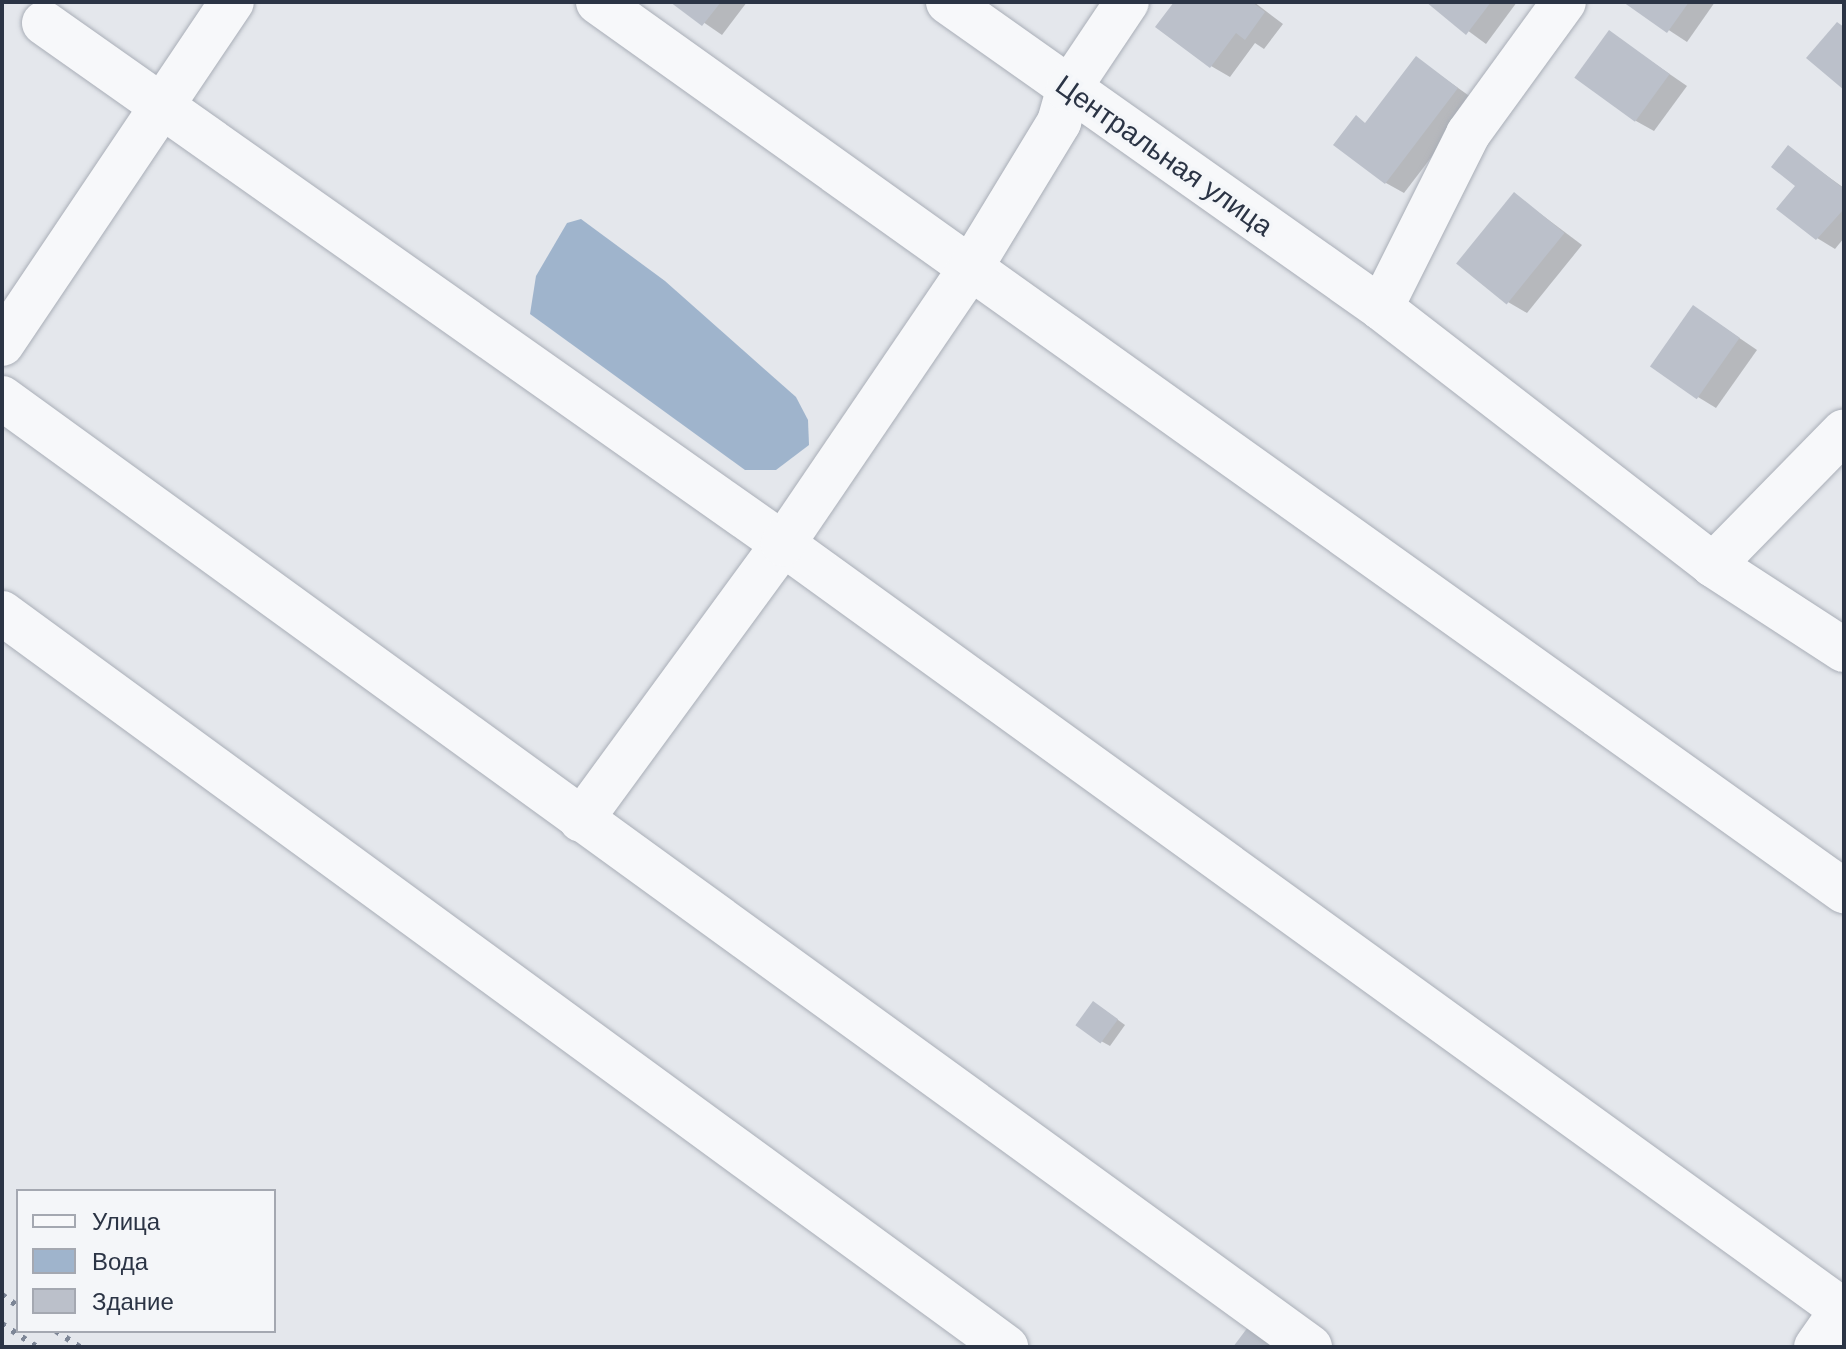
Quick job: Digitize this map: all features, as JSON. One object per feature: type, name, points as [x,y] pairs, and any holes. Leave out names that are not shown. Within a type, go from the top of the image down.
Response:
[{"type":"street","points":[[2,344],[161,103],[232,2]]},
{"type":"street","points":[[598,2],[1844,891]]},
{"type":"street","name":"Центральная улица","points":[[948,2],[1068,90],[1381,308],[1713,565],[1844,650]]},
{"type":"street","points":[[581,820],[783,544],[971,267],[1059,122],[1068,90],[1127,2]]},
{"type":"street","points":[[1381,308],[1468,134],[1564,2]]},
{"type":"street","points":[[44,23],[783,544],[1843,1309],[1816,1347]]},
{"type":"street","points":[[2,398],[1310,1347]]},
{"type":"street","points":[[1713,565],[1844,431]]},
{"type":"street","points":[[2,613],[1006,1347]]},
{"type":"water","points":[[581,219],[665,281],[796,397],[808,420],[809,445],[776,470],[745,470],[530,314],[536,276],[567,223]]},
{"type":"building","points":[[670,2],[721,2],[702,26]]},
{"type":"building","points":[[1174,2],[1252,2],[1265,12],[1245,40],[1236,33],[1210,68],[1155,27]]},
{"type":"building","points":[[1426,2],[1491,2],[1466,35]]},
{"type":"building","points":[[1623,2],[1689,2],[1667,33]]},
{"type":"building","points":[[1837,22],[1844,27],[1844,90],[1806,58]]},
{"type":"building","points":[[1609,30],[1670,74],[1635,122],[1574,78]]},
{"type":"building","points":[[1416,56],[1458,88],[1385,184],[1333,145],[1356,115],[1365,123]]},
{"type":"building","points":[[1788,145],[1844,189],[1844,209],[1816,240],[1776,209],[1795,186],[1771,167]]},
{"type":"building","points":[[1514,192],[1565,233],[1507,304],[1456,263]]},
{"type":"building","points":[[1693,305],[1740,338],[1697,399],[1650,366]]},
{"type":"building","points":[[1093,1001],[1118,1019],[1100,1043],[1075,1025]]},
{"type":"building","points":[[1248,1327],[1276,1347],[1233,1347]]},
{"type":"railway","points":[[2,1295],[16,1305]]},
{"type":"railway","points":[[2,1324],[37,1347]]},
{"type":"railway","points":[[59,1333],[80,1347]]}]
